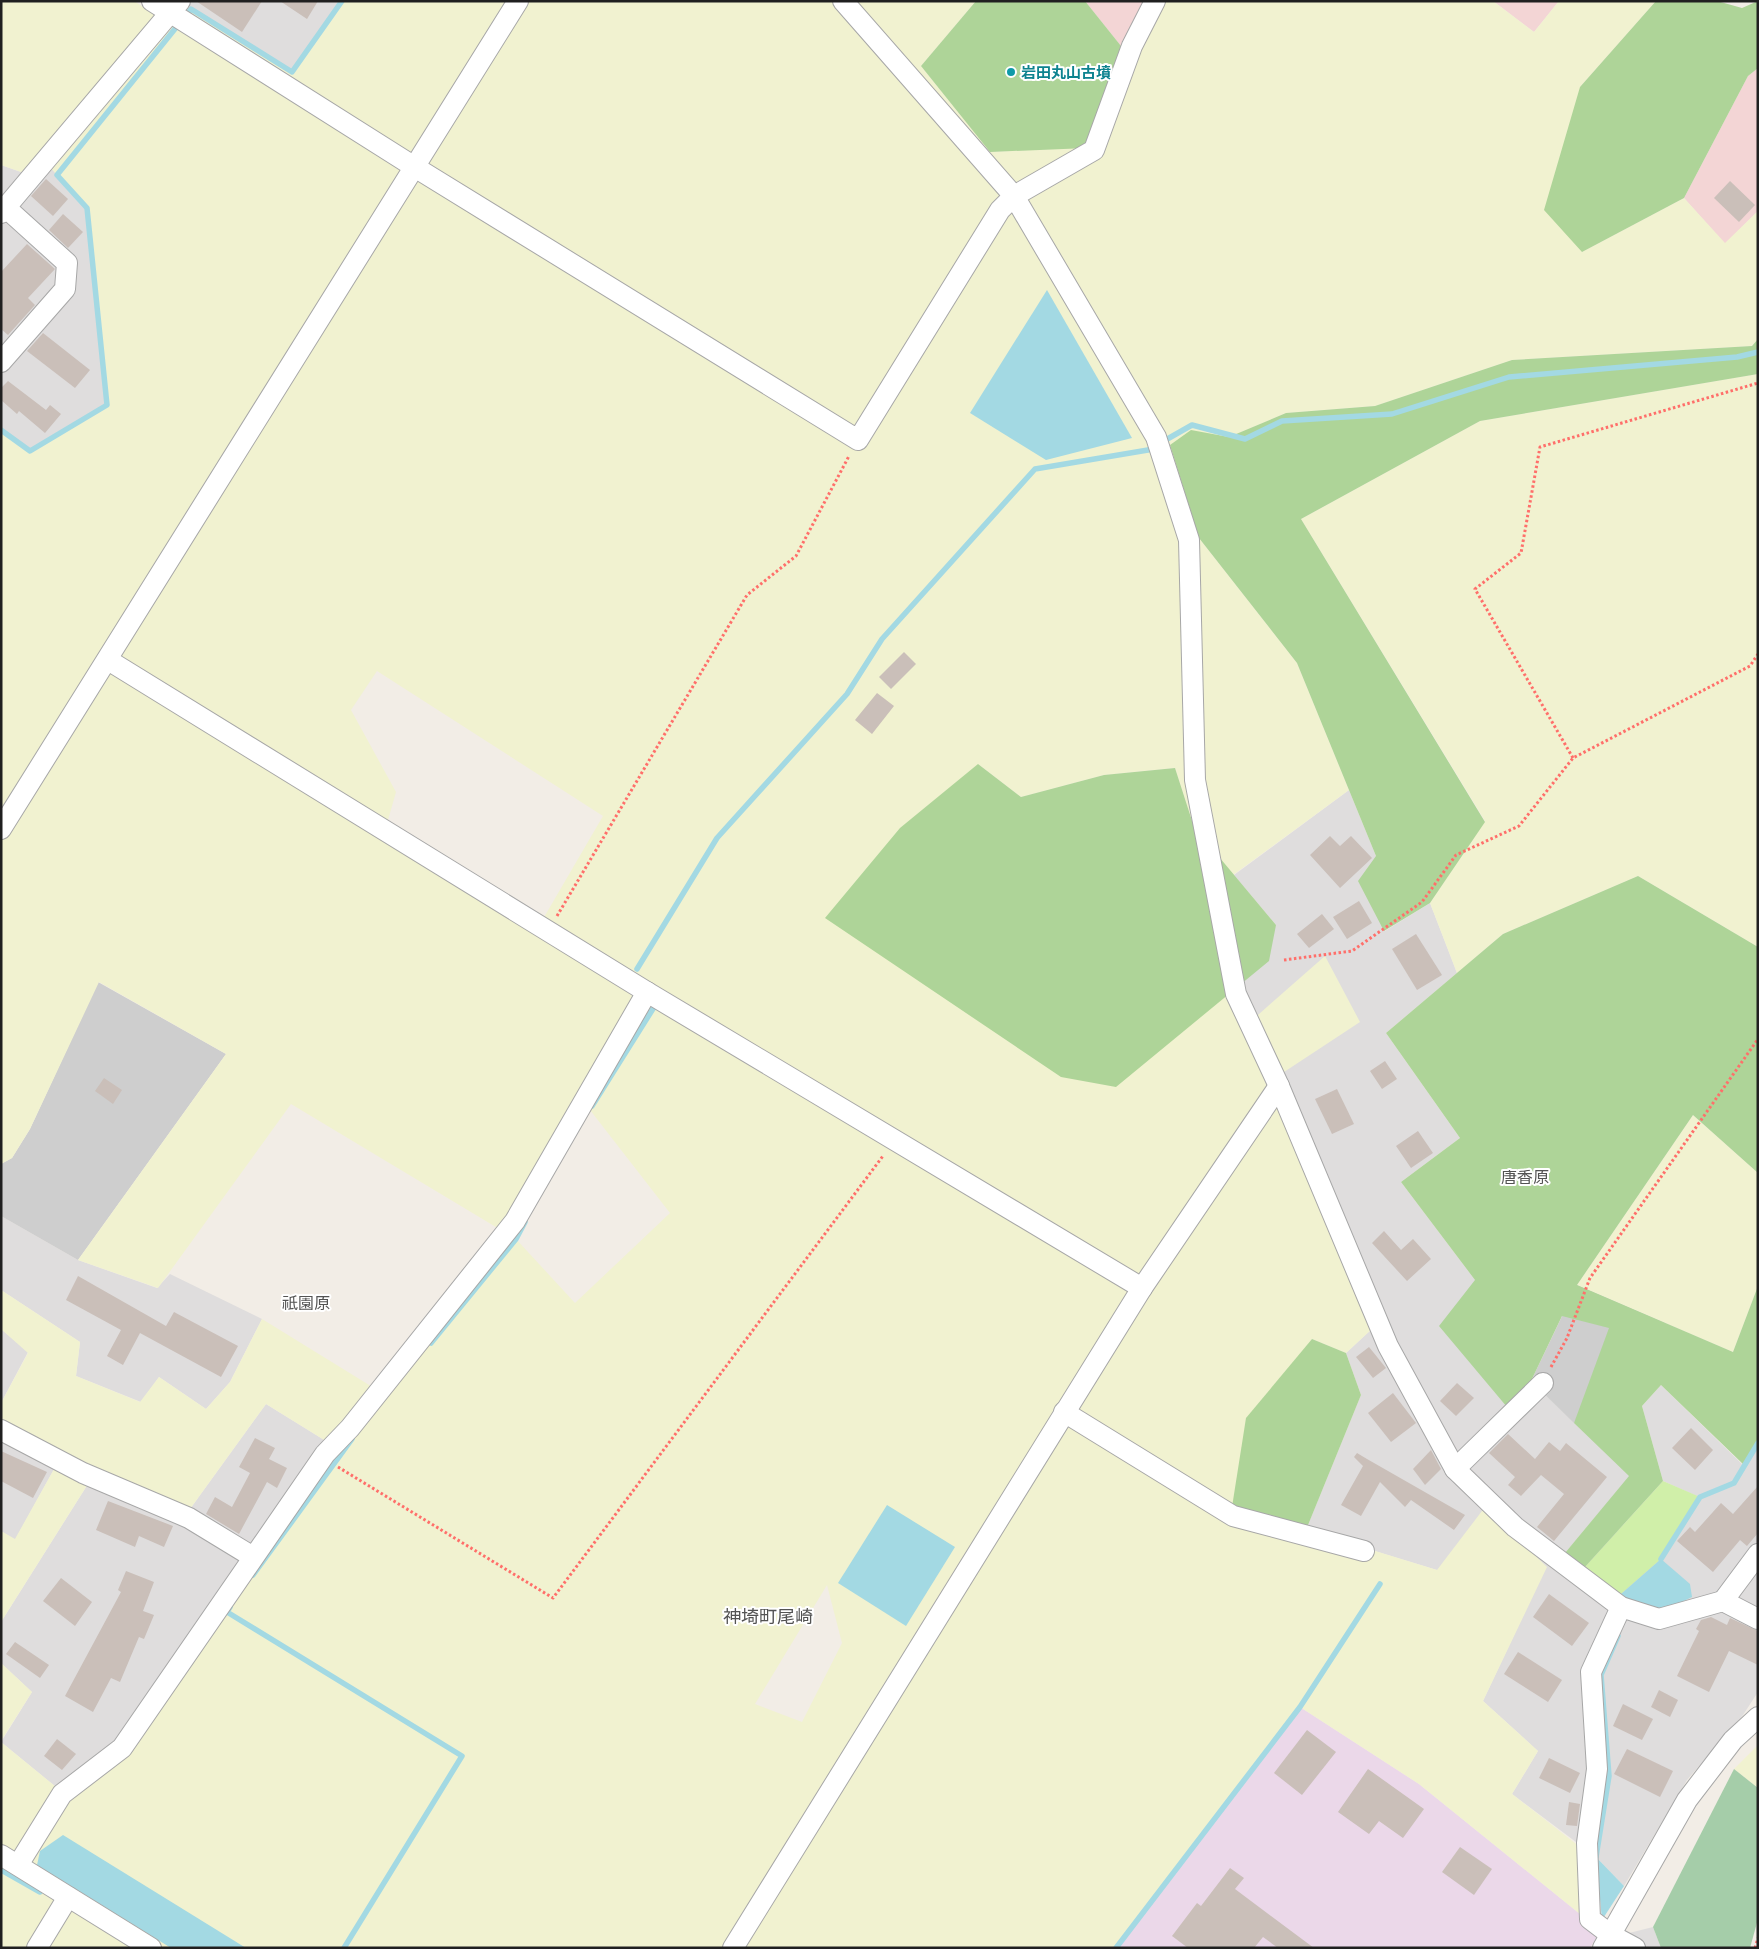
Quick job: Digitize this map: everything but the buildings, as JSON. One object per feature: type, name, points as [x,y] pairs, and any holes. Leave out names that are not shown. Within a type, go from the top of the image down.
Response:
[{"type":"street","points":[[152,1],[175,7],[189,25],[858,440],[1000,210],[1014,196],[1094,150],[1132,46],[1155,1]]},
{"type":"street","points":[[1,829],[518,1]]},
{"type":"street","points":[[843,1],[1014,196],[1159,446],[1189,540],[1195,780],[1236,994],[1279,1086],[1388,1346],[1455,1469],[1515,1528],[1621,1607],[1659,1619],[1723,1601],[1758,1554]]},
{"type":"street","points":[[1,362],[65,289],[67,263],[3,210],[175,7]]},
{"type":"street","points":[[108,660],[647,992],[1142,1288]]},
{"type":"street","points":[[151,1948],[10,1860],[62,1794],[122,1748],[325,1454],[350,1428],[515,1221],[647,992]]},
{"type":"street","points":[[733,1948],[1142,1288],[1279,1086]]},
{"type":"street","points":[[1455,1469],[1543,1383]]},
{"type":"street","points":[[1064,1412],[1233,1516],[1364,1551]]},
{"type":"street","points":[[1,1430],[83,1473],[189,1518],[253,1557]]},
{"type":"street","points":[[1723,1601],[1758,1619]]},
{"type":"street","points":[[1621,1607],[1591,1672],[1597,1769],[1587,1843],[1590,1919],[1607,1941],[1635,1948]]},
{"type":"street","points":[[1607,1941],[1687,1800],[1733,1740],[1758,1717]]},
{"type":"street","points":[[37,1948],[61,1892]]},
{"type":"path","points":[[1573,758],[1476,589],[1521,553],[1540,447],[1758,383]]},
{"type":"path","points":[[548,931],[747,595],[796,556],[858,440]]},
{"type":"path","points":[[1284,960],[1352,951],[1422,902],[1456,855],[1519,826],[1573,758],[1750,666],[1758,654]]},
{"type":"path","points":[[1543,1383],[1567,1338],[1590,1278],[1758,1039]]},
{"type":"path","points":[[340,1470],[553,1598],[895,1140]]},
{"type":"path","points":[[1755,1948],[1758,1938]]},
{"type":"shaded area","points":[[179,1],[342,1],[292,72]]},
{"type":"shaded area","points":[[1085,1],[1145,1],[1121,46]]},
{"type":"shaded area","points":[[1493,1],[1559,1],[1534,32]]},
{"type":"shaded area","points":[[1758,68],[1758,211],[1725,244],[1684,198],[1748,76]]},
{"type":"shaded area","points":[[39,155],[87,208],[107,405],[30,451],[1,430],[1,165],[24,173]]},
{"type":"shaded area","points":[[1349,790],[1376,856],[1385,931],[1430,903],[1457,973],[1386,1033],[1460,1138],[1401,1182],[1475,1280],[1531,1381],[1630,1476],[1565,1553],[1699,1497],[1663,1481],[1642,1406],[1661,1385],[1743,1465],[1758,1443],[1758,1692],[1743,1715],[1687,1780],[1624,1886],[1596,1857],[1512,1794],[1538,1751],[1483,1701],[1546,1567],[1437,1570],[1306,1530],[1361,1395],[1346,1353],[1373,1328],[1227,996],[1276,925],[1234,875]]},
{"type":"shaded area","points":[[98,982],[226,1054],[78,1260],[1,1216],[1,1164],[12,1158],[30,1129]]},
{"type":"shaded area","points":[[1,1216],[78,1260],[157,1288],[170,1274],[262,1319],[230,1382],[206,1409],[159,1377],[141,1402],[76,1376],[80,1342],[1,1290]]},
{"type":"shaded area","points":[[1577,1285],[1665,1323],[1574,1423],[1531,1381]]},
{"type":"shaded area","points":[[1,1329],[28,1352],[1,1403]]},
{"type":"shaded area","points":[[266,1404],[342,1451],[127,1750],[67,1796],[1,1742],[32,1692],[1,1663],[1,1622],[98,1468],[190,1509]]},
{"type":"shaded area","points":[[1,1423],[63,1453],[15,1540],[1,1531]]},
{"type":"shaded area","points":[[1300,1707],[1419,1784],[1580,1914],[1598,1935],[1590,1948],[1116,1948]]},
{"type":"shaded area","points":[[1653,1927],[1661,1948],[1620,1948],[1629,1933]]},
{"type":"green space","points":[[1,1],[134,1],[156,15],[179,1],[292,72],[342,1],[976,1],[921,66],[990,152],[1087,147],[1121,46],[1145,1],[1493,1],[1534,32],[1559,1],[1656,1],[1580,87],[1582,252],[1684,198],[1725,243],[1758,211],[1758,339],[1752,346],[1512,360],[1375,406],[1286,413],[1229,437],[1191,431],[1199,538],[1297,663],[1349,790],[1233,875],[1194,827],[1175,768],[1104,775],[1021,797],[978,764],[1227,995],[1242,1029],[1325,956],[1360,1022],[1269,1082],[1373,1328],[1346,1353],[1312,1339],[1232,1507],[1437,1570],[1485,1507],[1547,1567],[1483,1701],[1538,1751],[1512,1794],[1580,1847],[1580,1914],[1419,1784],[1300,1707],[1116,1948],[1,1948],[1,1742],[67,1796],[127,1750],[342,1451],[266,1404],[190,1509],[98,1468],[1,1622],[1,1531],[15,1539],[63,1453],[1,1423],[1,1403],[28,1353],[1,1329],[1,1290],[80,1342],[76,1376],[140,1402],[159,1377],[206,1409],[230,1382],[262,1319],[387,1396],[516,1239],[291,1104],[158,1288],[78,1260],[226,1054],[99,982],[30,1129],[12,1158],[1,1164],[1,430],[30,451],[107,405],[87,208],[39,155],[24,173],[1,165]],"holes":[[[377,671],[603,816],[543,919],[386,827],[396,792],[351,710]],[[590,1110],[670,1213],[575,1303],[516,1239]],[[827,1585],[842,1643],[802,1722],[755,1704]]]},
{"type":"green space","points":[[976,1],[1085,1],[1121,46],[1087,148],[990,152],[921,66]]},
{"type":"green space","points":[[1656,1],[1717,1],[1742,8],[1758,1],[1758,68],[1748,76],[1684,198],[1582,252],[1544,210],[1580,87]]},
{"type":"green space","points":[[1758,339],[1758,374],[1480,421],[1301,519],[1485,822],[1430,903],[1384,931],[1358,881],[1376,856],[1297,663],[1199,538],[1170,445],[1191,430],[1229,437],[1286,413],[1375,406],[1512,360],[1752,346]]},
{"type":"green space","points":[[1758,374],[1758,947],[1638,876],[1503,934],[1457,973],[1430,903],[1485,821],[1301,519],[1480,421]]},
{"type":"green space","points":[[978,764],[1021,797],[1104,775],[1175,768],[1194,827],[1276,925],[1269,961],[1116,1087],[1061,1077],[825,918],[900,828]]},
{"type":"green space","points":[[1638,876],[1758,947],[1758,1173],[1693,1115],[1577,1285],[1733,1352],[1758,1286],[1758,1443],[1744,1465],[1661,1385],[1642,1406],[1663,1481],[1584,1568],[1565,1553],[1629,1476],[1574,1423],[1609,1328],[1562,1316],[1531,1381],[1507,1407],[1439,1326],[1475,1280],[1401,1182],[1460,1138],[1386,1033],[1503,934]]},
{"type":"green space","points":[[1693,1115],[1758,1173],[1758,1286],[1733,1352],[1577,1285]]},
{"type":"green space","points":[[1312,1339],[1346,1353],[1361,1395],[1306,1530],[1232,1507],[1246,1418]]},
{"type":"green space","points":[[1663,1481],[1700,1497],[1661,1559],[1621,1594],[1584,1568]]},
{"type":"green space","points":[[1,1663],[32,1692],[1,1741]]},
{"type":"green space","points":[[1758,1745],[1758,1788],[1734,1769]]},
{"type":"green space","points":[[1734,1769],[1758,1788],[1758,1919],[1750,1948],[1661,1948],[1653,1927]]},
{"type":"water","points":[[1047,290],[1132,438],[1046,460],[970,413]]},
{"type":"water","points":[[887,1505],[955,1547],[906,1626],[838,1583]]},
{"type":"water","points":[[1661,1559],[1690,1584],[1692,1597],[1663,1611],[1634,1602],[1621,1594]]},
{"type":"water","points":[[63,1835],[246,1948],[171,1948],[37,1865],[40,1851]]},
{"type":"water","points":[[1596,1857],[1624,1886],[1602,1920]]},
{"type":"waterway","points":[[1,430],[30,451],[107,405],[87,208],[57,175],[191,9],[292,72],[342,1]]},
{"type":"waterway","points":[[637,969],[717,838],[847,694],[882,639],[1035,469],[1148,450],[1192,425],[1245,439],[1282,421],[1392,414],[1509,377],[1737,357],[1758,352]]},
{"type":"waterway","points":[[592,1106],[656,1004]]},
{"type":"waterway","points":[[431,1343],[516,1239],[525,1222]]},
{"type":"waterway","points":[[253,1575],[352,1439]]},
{"type":"waterway","points":[[1661,1559],[1700,1497],[1734,1483],[1758,1443]]},
{"type":"waterway","points":[[1116,1948],[1300,1707],[1380,1584]]},
{"type":"waterway","points":[[230,1607],[227,1612],[462,1756],[344,1948]]},
{"type":"waterway","points":[[1596,1857],[1609,1776],[1601,1675],[1618,1636]]},
{"type":"waterway","points":[[1,1870],[40,1892],[52,1874]]},
{"type":"place","name":"岩田丸山古墳","points":[[1011,72]]},
{"type":"district","name":"唐香原","points":[[1525,1177]]},
{"type":"district","name":"祇園原","points":[[306,1303]]},
{"type":"district","name":"神埼町尾崎","points":[[768,1617]]}]
